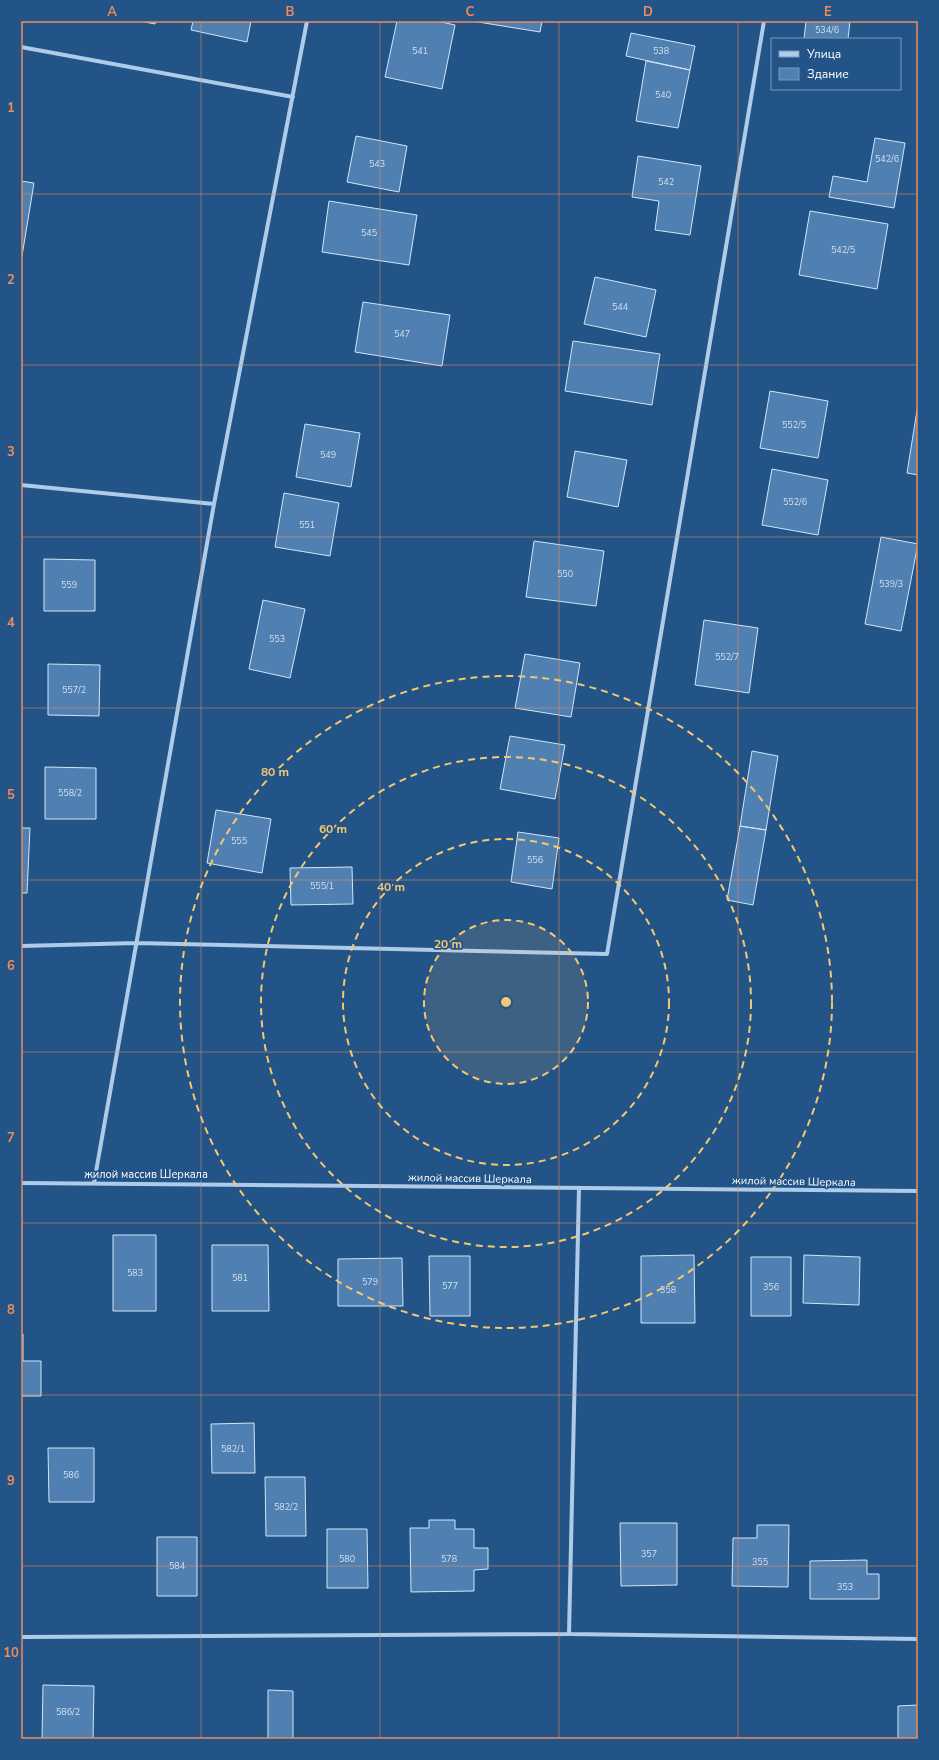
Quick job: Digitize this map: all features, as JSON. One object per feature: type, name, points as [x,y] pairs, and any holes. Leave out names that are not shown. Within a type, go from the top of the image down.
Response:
[{"type":"street","points":[[94,1183],[214,504],[307,21]]},
{"type":"street","points":[[21,946],[137,944],[607,954],[764,21]]},
{"type":"street","points":[[21,47],[293,97]]},
{"type":"street","points":[[21,485],[214,504]]},
{"type":"street","name":"жилой массив Шеркала","points":[[21,1183],[918,1191]]},
{"type":"street","points":[[569,1634],[579,1188]]},
{"type":"street","points":[[21,1637],[569,1634],[918,1639]]},
{"type":"building","points":[[140,21],[156,21],[155,24]]},
{"type":"building","points":[[193,21],[251,21],[247,42],[191,30]]},
{"type":"building","points":[[397,21],[437,21],[455,25],[442,89],[385,77]]},
{"type":"building","points":[[472,21],[542,21],[540,32]]},
{"type":"building","points":[[806,21],[850,21],[848,38],[804,38]]},
{"type":"building","points":[[631,33],[695,46],[690,70],[626,56]]},
{"type":"building","points":[[646,61],[690,70],[678,128],[636,121]]},
{"type":"building","points":[[356,136],[407,146],[399,192],[347,182]]},
{"type":"building","points":[[875,138],[905,143],[894,208],[829,197],[833,176],[867,182]]},
{"type":"building","points":[[638,156],[701,166],[690,235],[655,230],[659,201],[632,197]]},
{"type":"building","points":[[21,181],[34,183],[22,256],[21,256]]},
{"type":"building","points":[[329,201],[417,215],[409,265],[322,252]]},
{"type":"building","points":[[810,211],[888,224],[877,289],[799,275]]},
{"type":"building","points":[[595,277],[656,290],[646,337],[584,324]]},
{"type":"building","points":[[363,302],[450,315],[442,366],[355,352]]},
{"type":"building","points":[[573,341],[660,354],[652,405],[565,391]]},
{"type":"building","points":[[770,391],[828,401],[818,458],[760,448]]},
{"type":"building","points":[[918,404],[918,475],[907,473]]},
{"type":"building","points":[[305,424],[360,433],[351,487],[296,477]]},
{"type":"building","points":[[575,451],[627,460],[618,507],[567,497]]},
{"type":"building","points":[[772,469],[828,480],[818,535],[762,525]]},
{"type":"building","points":[[284,493],[339,503],[330,556],[275,547]]},
{"type":"building","points":[[881,537],[918,544],[901,631],[865,624]]},
{"type":"building","points":[[534,541],[604,551],[596,606],[526,597]]},
{"type":"building","points":[[44,559],[95,560],[95,611],[44,611]]},
{"type":"building","points":[[263,600],[305,609],[290,678],[249,669]]},
{"type":"building","points":[[704,620],[758,628],[749,693],[695,685]]},
{"type":"building","points":[[525,654],[580,663],[571,717],[515,708]]},
{"type":"building","points":[[48,664],[100,665],[99,716],[48,715]]},
{"type":"building","points":[[510,736],[565,745],[555,799],[500,789]]},
{"type":"building","points":[[752,751],[778,756],[766,830],[740,826]]},
{"type":"building","points":[[45,767],[96,768],[96,819],[45,819]]},
{"type":"building","points":[[216,810],[271,819],[262,873],[207,863]]},
{"type":"building","points":[[740,826],[766,830],[753,905],[727,900]]},
{"type":"building","points":[[21,828],[30,828],[27,893],[21,893]]},
{"type":"building","points":[[518,832],[559,838],[552,889],[511,882]]},
{"type":"building","points":[[352,867],[353,904],[291,905],[290,868]]},
{"type":"building","points":[[113,1235],[156,1235],[156,1311],[113,1311]]},
{"type":"building","points":[[212,1245],[268,1245],[269,1311],[212,1311]]},
{"type":"building","points":[[694,1255],[695,1323],[641,1323],[641,1256]]},
{"type":"building","points":[[804,1255],[860,1257],[859,1305],[803,1303]]},
{"type":"building","points":[[429,1256],[470,1256],[470,1316],[430,1316]]},
{"type":"building","points":[[751,1257],[791,1257],[791,1316],[751,1316]]},
{"type":"building","points":[[402,1258],[403,1306],[338,1306],[338,1259]]},
{"type":"building","points":[[21,1334],[23,1334],[23,1361],[41,1361],[41,1396],[21,1396]]},
{"type":"building","points":[[254,1423],[255,1473],[212,1473],[211,1424]]},
{"type":"building","points":[[48,1448],[94,1448],[94,1502],[49,1502]]},
{"type":"building","points":[[265,1477],[305,1477],[306,1536],[266,1536]]},
{"type":"building","points":[[429,1520],[455,1520],[455,1529],[474,1529],[474,1548],[488,1548],[488,1569],[474,1570],[474,1591],[411,1592],[410,1528],[429,1528]]},
{"type":"building","points":[[620,1523],[677,1523],[677,1585],[621,1586]]},
{"type":"building","points":[[757,1525],[789,1525],[788,1587],[732,1586],[733,1538],[757,1538]]},
{"type":"building","points":[[327,1529],[367,1529],[368,1588],[327,1588]]},
{"type":"building","points":[[157,1537],[197,1537],[197,1596],[157,1596]]},
{"type":"building","points":[[867,1560],[867,1574],[879,1574],[879,1599],[810,1599],[810,1561]]},
{"type":"building","points":[[43,1685],[94,1686],[93,1739],[42,1739]]},
{"type":"building","points":[[268,1690],[293,1691],[293,1739],[268,1739]]},
{"type":"building","points":[[918,1705],[918,1739],[898,1739],[898,1706]]}]
